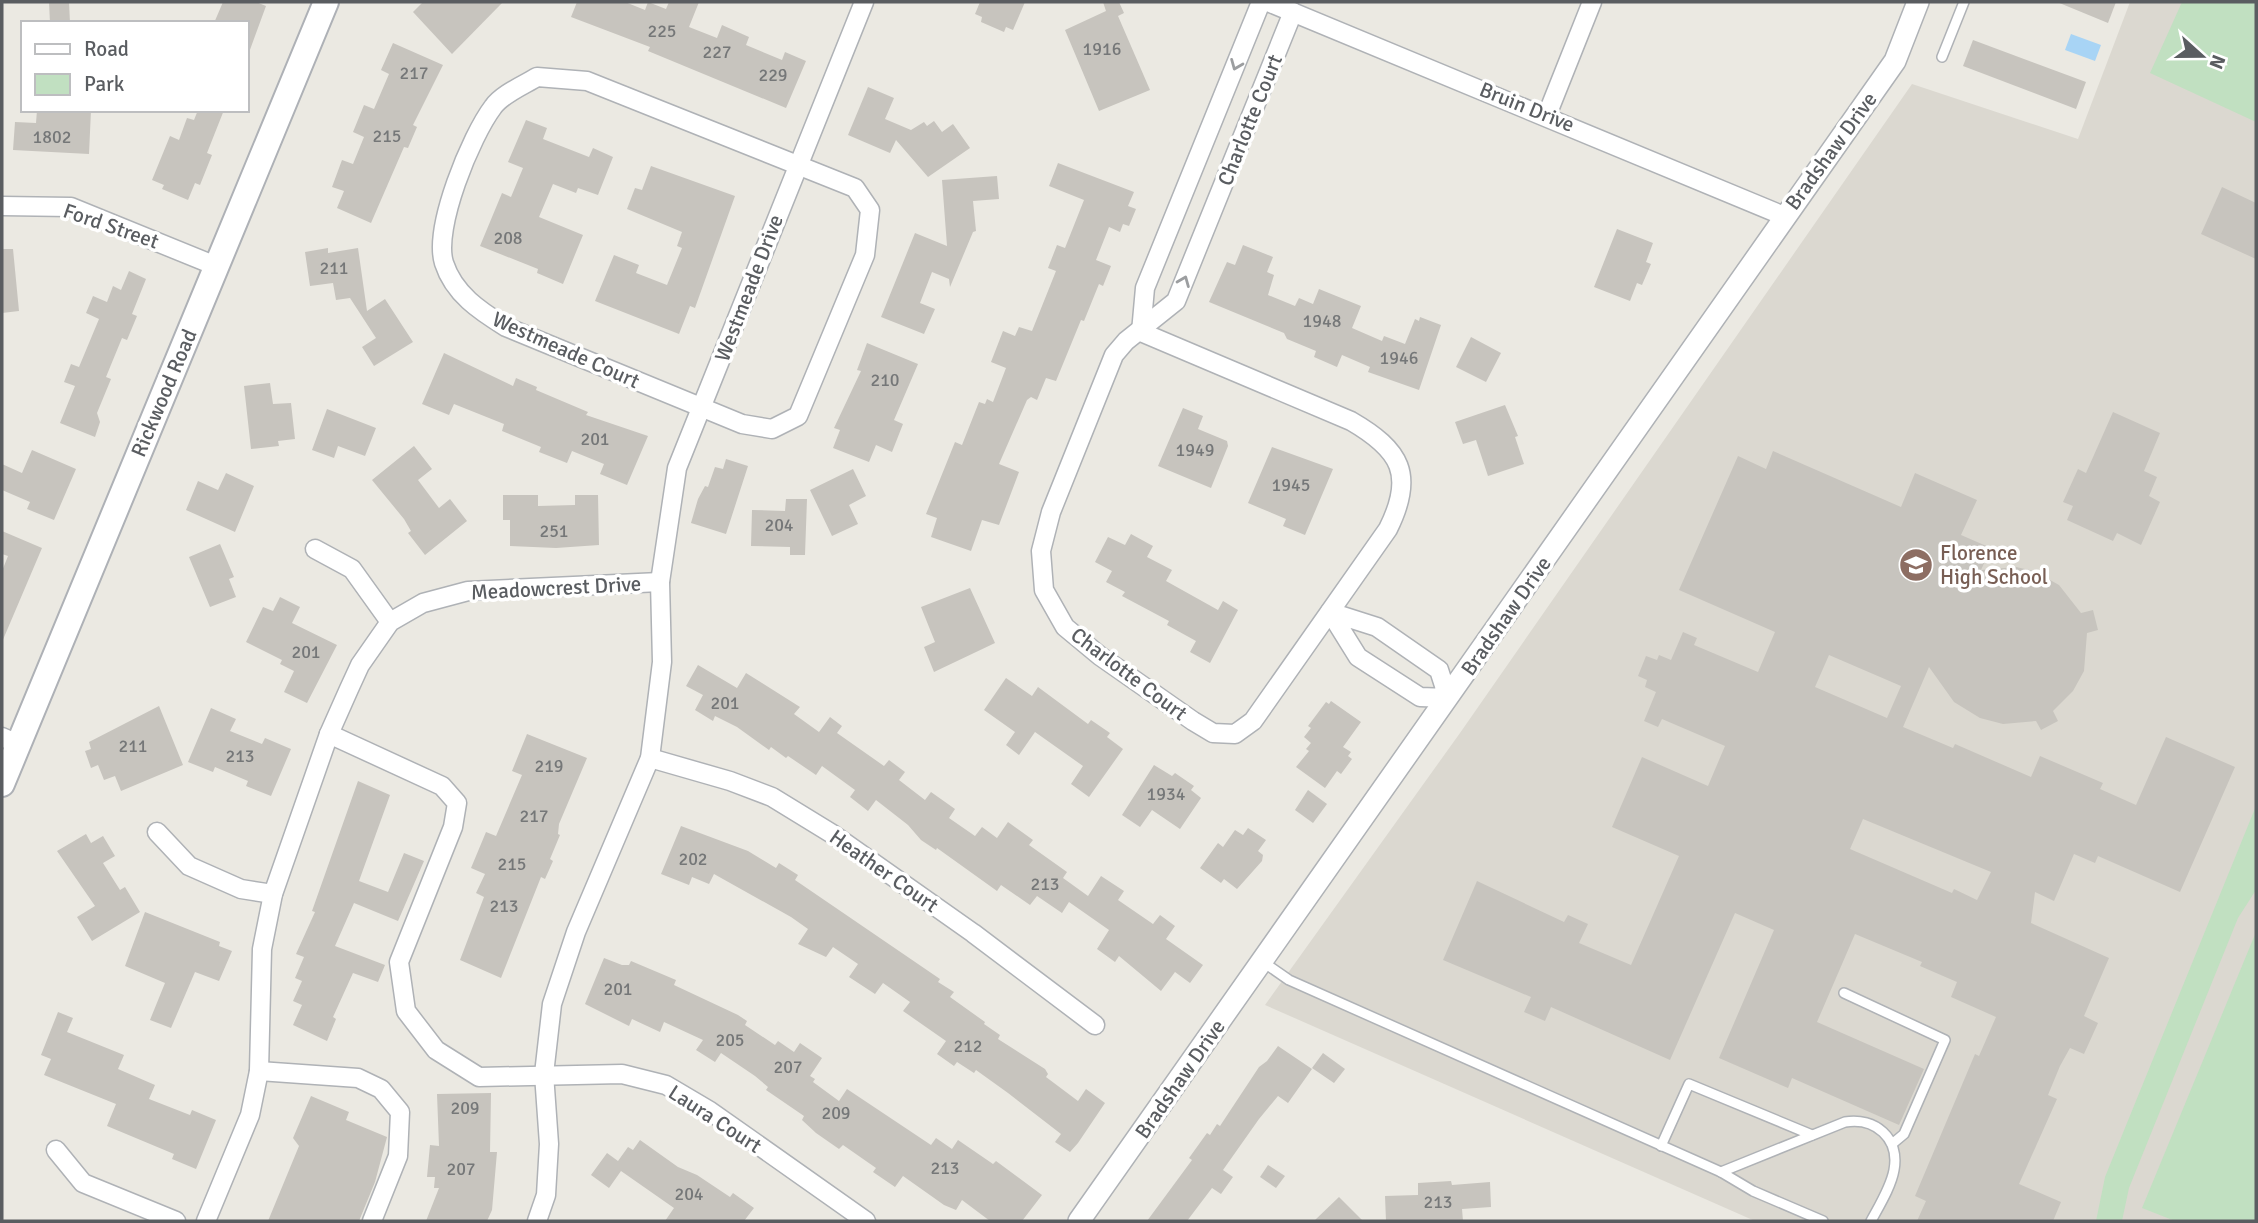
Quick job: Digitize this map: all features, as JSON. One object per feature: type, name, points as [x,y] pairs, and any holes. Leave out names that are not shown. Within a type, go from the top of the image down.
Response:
[{"type":"main road","name":"Rickwood Road","points":[[2,784],[10,740],[216,266],[326,2]]},
{"type":"street","name":"Westmeade Drive","points":[[660,582],[677,468],[864,2]]},
{"type":"street","name":"Charlotte Court","points":[[1141,332],[1144,288],[1261,2]]},
{"type":"street","name":"Bruin Drive","points":[[1268,2],[1547,115],[1784,216]]},
{"type":"street","points":[[1547,115],[1591,2]]},
{"type":"street","name":"Bradshaw Drive","points":[[1079,1221],[1691,355],[1784,216],[1895,61],[1918,2]]},
{"type":"street","name":"Charlotte Court","points":[[1141,332],[1352,421],[1382,439],[1396,461],[1402,485],[1399,506],[1388,528],[1253,721],[1235,734],[1213,733],[1192,721],[1100,656],[1065,626],[1044,590],[1041,551],[1051,512],[1114,355],[1126,341],[1141,332],[1176,301],[1293,12]]},
{"type":"street","name":"Westmeade Court","points":[[537,77],[587,81],[797,165],[855,188],[870,210],[865,255],[798,416],[772,429],[743,424],[702,410],[506,327],[470,306],[444,262],[446,215],[468,149],[495,104],[537,77]]},
{"type":"street","name":"Ford Street","points":[[2,206],[20,204],[71,207],[216,266]]},
{"type":"street","points":[[315,549],[352,569],[390,622]]},
{"type":"street","name":"Meadowcrest Drive","points":[[206,1221],[250,1115],[259,1071],[261,949],[273,894],[329,734],[360,665],[390,622],[424,603],[468,592],[660,582],[662,662],[650,758],[576,932],[552,1004],[544,1074],[549,1143],[546,1195],[537,1221]]},
{"type":"street","points":[[1330,612],[1377,628],[1439,670],[1448,698],[1420,697],[1358,657],[1330,612]]},
{"type":"street","name":"Laura Court","points":[[329,734],[442,786],[457,803],[453,827],[399,962],[406,1011],[436,1051],[479,1077],[622,1074],[666,1085],[710,1111],[866,1221]]},
{"type":"street","name":"Heather Court","points":[[650,758],[730,781],[772,797],[834,835],[973,933],[1095,1025]]},
{"type":"street","points":[[157,832],[189,866],[241,889],[273,894]]},
{"type":"street","points":[[259,1071],[359,1078],[381,1090],[400,1112],[398,1156],[372,1221]]},
{"type":"street","points":[[56,1150],[83,1183],[176,1221]]},
{"type":"lane","points":[[1942,58],[1964,2]]},
{"type":"lane","points":[[1263,962],[1289,980],[1721,1172],[1753,1191],[1823,1221]]},
{"type":"lane","points":[[1844,993],[1945,1040],[1904,1134],[1892,1144]]},
{"type":"lane","points":[[1661,1146],[1689,1084],[1812,1135]]},
{"type":"lane","points":[[1721,1172],[1845,1122],[1860,1119],[1873,1124],[1892,1144],[1894,1173],[1871,1221]]},
{"type":"shaded area","name":"Florence High School","points":[[2130,2],[2256,2],[2256,1221],[1755,1221],[1265,1005],[1460,733],[1912,84],[2078,139]]},
{"type":"green space","points":[[2182,2],[2256,2],[2256,122],[2150,73]]},
{"type":"green space","points":[[2256,806],[2256,890],[2238,918],[2129,1188],[2122,1221],[2096,1221],[2105,1177]]},
{"type":"green space","points":[[2256,932],[2256,1221],[2175,1221],[2142,1208]]},
{"type":"water","points":[[2071,34],[2101,45],[2095,61],[2065,50]]},
{"type":"building","points":[[49,2],[69,2],[70,21],[50,21]]},
{"type":"building","points":[[223,2],[256,2],[266,6],[248,55],[248,21],[215,21]]},
{"type":"building","points":[[423,2],[503,2],[452,54],[413,12]]},
{"type":"building","points":[[577,2],[625,2],[645,10],[648,2],[666,9],[669,2],[699,2],[689,27],[717,38],[722,25],[749,37],[746,45],[782,60],[785,52],[806,61],[786,108],[648,51],[650,47],[571,17]]},
{"type":"building","points":[[980,2],[1025,2],[1013,30],[1006,27],[1004,32],[981,22],[982,17],[975,14]]},
{"type":"building","points":[[1103,2],[1119,2],[1124,13],[1118,16],[1150,90],[1099,111],[1065,30],[1106,11]]},
{"type":"building","points":[[2057,2],[2116,2],[2108,23]]},
{"type":"building","points":[[1973,40],[2086,82],[2076,109],[1963,66]]},
{"type":"building","points":[[393,43],[443,65],[413,125],[417,127],[408,148],[404,147],[371,223],[337,208],[344,191],[332,187],[342,160],[353,164],[364,137],[353,132],[364,105],[374,109],[389,74],[381,70]]},
{"type":"building","points":[[868,87],[894,98],[885,119],[911,130],[924,122],[927,126],[934,121],[942,132],[953,124],[970,148],[928,177],[896,140],[890,153],[848,135]]},
{"type":"building","points":[[37,112],[91,112],[89,154],[13,150],[15,122],[36,123]]},
{"type":"building","points":[[197,112],[223,112],[207,153],[212,155],[200,185],[195,183],[188,200],[162,189],[164,185],[152,180],[170,136],[179,140],[187,118],[194,120]]},
{"type":"building","points":[[526,120],[547,128],[543,139],[589,157],[593,148],[613,157],[598,195],[578,188],[576,193],[553,184],[539,217],[583,235],[563,284],[537,273],[538,269],[480,246],[502,193],[511,197],[523,168],[508,162]]},
{"type":"building","points":[[1058,163],[1134,192],[1128,206],[1136,209],[1129,226],[1123,224],[1120,232],[1109,227],[1096,260],[1111,266],[1103,286],[1099,284],[1084,321],[1081,320],[1056,381],[1046,378],[1037,400],[1031,397],[1027,400],[999,464],[1019,472],[999,525],[982,520],[971,551],[931,537],[937,518],[926,514],[955,442],[962,445],[979,402],[985,404],[987,399],[993,402],[1006,368],[991,362],[1003,331],[1015,336],[1019,327],[1032,331],[1056,271],[1048,268],[1057,245],[1065,248],[1084,200],[1049,186]]},
{"type":"building","points":[[651,166],[735,196],[695,308],[690,306],[679,334],[595,301],[614,255],[639,265],[636,273],[667,285],[682,248],[677,246],[682,232],[627,209],[635,188],[642,190]]},
{"type":"building","points":[[997,176],[999,199],[973,201],[976,231],[973,232],[950,287],[949,279],[932,272],[920,303],[935,309],[924,334],[881,317],[915,233],[947,246],[942,180]]},
{"type":"building","points":[[2222,187],[2256,203],[2256,259],[2201,234]]},
{"type":"building","points":[[1617,229],[1653,243],[1646,262],[1651,264],[1642,285],[1637,283],[1630,301],[1594,287]]},
{"type":"building","points":[[1243,245],[1273,257],[1267,272],[1274,275],[1268,295],[1295,306],[1299,298],[1313,304],[1319,289],[1361,306],[1352,328],[1382,341],[1384,336],[1405,344],[1415,319],[1419,321],[1420,317],[1441,325],[1419,390],[1368,372],[1370,367],[1342,355],[1337,367],[1314,357],[1316,351],[1287,339],[1284,333],[1209,302],[1227,262],[1235,265]]},
{"type":"building","points":[[328,248],[328,253],[358,248],[367,311],[385,299],[413,342],[374,366],[362,347],[376,338],[350,298],[336,300],[333,283],[310,286],[305,252]]},
{"type":"building","points":[[2,249],[13,249],[19,311],[2,313]]},
{"type":"building","points":[[129,271],[146,279],[132,314],[137,316],[127,340],[122,338],[106,377],[111,379],[97,413],[100,422],[95,437],[60,423],[75,386],[64,382],[71,364],[79,367],[99,319],[86,313],[93,296],[107,302],[113,286],[121,290]]},
{"type":"building","points":[[1471,337],[1501,353],[1486,382],[1456,367]]},
{"type":"building","points":[[867,343],[918,364],[894,420],[903,424],[892,452],[876,445],[869,462],[833,448],[840,430],[834,428],[861,371],[857,370]]},
{"type":"building","points":[[444,353],[513,386],[516,378],[537,387],[536,390],[588,412],[586,415],[648,436],[627,485],[600,474],[604,464],[572,451],[567,463],[539,452],[541,447],[502,431],[504,424],[454,404],[449,415],[422,404]]},
{"type":"building","points":[[270,383],[273,404],[291,403],[295,439],[278,441],[279,446],[251,449],[244,386]]},
{"type":"building","points":[[1505,405],[1518,436],[1515,437],[1524,464],[1488,476],[1476,440],[1463,444],[1455,422]]},
{"type":"building","points":[[1183,408],[1203,416],[1198,429],[1227,441],[1228,446],[1211,488],[1158,466]]},
{"type":"building","points":[[327,409],[376,428],[365,456],[338,446],[334,458],[312,450]]},
{"type":"building","points":[[2113,412],[2160,433],[2144,471],[2157,477],[2149,496],[2160,502],[2141,545],[2117,533],[2113,541],[2067,520],[2073,506],[2063,502],[2078,469],[2086,473]]},
{"type":"building","points":[[414,446],[432,469],[418,480],[439,508],[450,499],[467,521],[425,555],[408,533],[411,531],[404,519],[372,480]]},
{"type":"building","points":[[1272,447],[1333,469],[1305,535],[1283,526],[1286,519],[1248,503]]},
{"type":"building","points":[[32,450],[76,469],[54,520],[27,509],[30,502],[2,490],[2,464],[22,473]]},
{"type":"building","points":[[1773,451],[1901,507],[1915,473],[1977,500],[1961,535],[1991,548],[1981,570],[2016,567],[2034,571],[2059,585],[2081,613],[2093,610],[2098,630],[2087,633],[2084,671],[2073,691],[2053,711],[2058,721],[2041,730],[2036,721],[2003,724],[1980,718],[1954,702],[1929,667],[1903,727],[1953,748],[1955,744],[2031,777],[2040,756],[2103,783],[2100,789],[2136,805],[2166,737],[2235,767],[2180,892],[2098,856],[2095,863],[2074,854],[2054,901],[2035,892],[2031,923],[2109,958],[2084,1016],[2098,1023],[2084,1054],[2070,1048],[2060,1066],[2048,1095],[2057,1099],[2019,1184],[2061,1202],[2053,1221],[1917,1221],[1926,1201],[1915,1196],[1975,1054],[1979,1056],[1996,1017],[1951,997],[1957,982],[1920,966],[1922,962],[1855,934],[1817,1022],[1924,1069],[1899,1125],[1792,1078],[1788,1088],[1719,1058],[1774,930],[1735,913],[1670,1060],[1551,1007],[1545,1021],[1524,1012],[1531,997],[1443,960],[1477,881],[1564,922],[1568,915],[1588,924],[1579,943],[1631,965],[1679,856],[1612,827],[1642,757],[1708,786],[1725,746],[1662,719],[1658,727],[1644,721],[1656,692],[1645,687],[1647,680],[1638,676],[1646,656],[1657,660],[1659,655],[1671,660],[1683,632],[1697,638],[1694,645],[1758,672],[1775,632],[1679,590],[1738,456],[1766,469]],"holes":[[[1829,655],[1901,686],[1887,718],[1815,687]],[[1863,819],[1991,872],[1977,900],[1954,889],[1952,893],[1850,849]]]},
{"type":"building","points":[[726,459],[748,466],[726,534],[691,523],[698,499],[705,486],[708,487],[715,467],[723,469]]},
{"type":"building","points":[[853,469],[866,496],[849,505],[858,524],[832,536],[810,490]]},
{"type":"building","points":[[226,473],[254,486],[235,532],[186,510],[198,481],[218,490]]},
{"type":"building","points":[[503,495],[538,495],[538,506],[575,505],[575,495],[598,495],[599,545],[556,548],[510,546],[510,520],[503,520]]},
{"type":"building","points":[[786,499],[807,499],[805,555],[790,555],[790,547],[751,546],[752,510],[785,511]]},
{"type":"building","points":[[2,531],[42,548],[2,642],[2,571],[8,556],[2,554]]},
{"type":"building","points":[[1131,534],[1153,546],[1147,557],[1172,570],[1166,581],[1218,610],[1223,601],[1238,610],[1210,663],[1190,652],[1196,641],[1167,625],[1169,621],[1122,596],[1125,592],[1106,582],[1112,571],[1095,562],[1108,537],[1125,545]]},
{"type":"building","points":[[220,544],[234,577],[229,579],[236,597],[210,607],[189,557]]},
{"type":"building","points":[[970,588],[995,643],[934,672],[924,647],[935,642],[921,607]]},
{"type":"building","points":[[280,597],[300,607],[292,623],[337,645],[307,703],[284,692],[294,671],[280,664],[282,660],[246,642],[263,607],[273,611]]},
{"type":"building","points":[[698,665],[737,688],[746,673],[800,707],[794,714],[819,732],[830,717],[842,726],[837,733],[884,766],[889,760],[905,772],[899,780],[925,800],[931,792],[955,809],[949,818],[975,836],[982,827],[997,838],[1008,822],[1033,840],[1029,845],[1067,872],[1063,878],[1088,896],[1101,876],[1124,891],[1118,900],[1153,924],[1160,915],[1175,926],[1166,939],[1203,965],[1190,983],[1175,972],[1161,991],[1119,956],[1115,962],[1097,949],[1109,930],[1069,902],[1062,913],[1037,896],[1030,905],[1001,885],[997,891],[937,848],[936,850],[921,840],[908,825],[876,800],[868,811],[850,797],[855,790],[822,766],[816,775],[788,756],[786,758],[771,747],[769,750],[737,727],[715,716],[713,721],[695,710],[703,695],[686,686]]},
{"type":"building","points":[[1006,678],[1032,696],[1038,687],[1088,724],[1091,720],[1110,733],[1107,737],[1123,749],[1089,797],[1071,784],[1083,766],[1035,732],[1019,755],[1006,745],[1015,732],[984,710]]},
{"type":"building","points":[[1331,701],[1361,722],[1343,747],[1351,752],[1348,756],[1352,759],[1341,774],[1337,771],[1325,788],[1296,767],[1309,751],[1306,749],[1311,743],[1304,737],[1311,728],[1308,726],[1326,702],[1329,704]]},
{"type":"building","points":[[159,706],[183,765],[121,791],[115,776],[104,780],[98,765],[91,768],[85,751],[91,749],[89,742]]},
{"type":"building","points":[[211,708],[236,719],[230,731],[262,744],[265,738],[291,749],[271,796],[246,786],[248,781],[215,767],[213,772],[188,762]]},
{"type":"building","points":[[527,734],[587,758],[559,824],[560,835],[550,859],[553,861],[545,879],[541,877],[501,978],[460,960],[484,897],[476,893],[485,874],[471,868],[486,832],[496,836],[522,775],[512,771]]},
{"type":"building","points":[[1154,765],[1172,776],[1175,773],[1194,786],[1191,790],[1201,798],[1180,829],[1152,810],[1140,827],[1122,815]]},
{"type":"building","points":[[358,781],[390,795],[359,881],[388,892],[404,853],[424,861],[398,921],[354,903],[335,946],[385,965],[378,982],[353,973],[333,1017],[336,1019],[327,1041],[293,1025],[302,1005],[293,1001],[302,981],[295,978],[304,957],[296,954],[315,912],[312,911]]},
{"type":"building","points":[[1308,790],[1327,804],[1313,823],[1295,810]]},
{"type":"building","points":[[681,826],[748,851],[776,868],[779,863],[798,875],[795,880],[940,979],[938,982],[954,992],[950,997],[1000,1035],[998,1039],[1045,1069],[1048,1074],[1046,1077],[1078,1101],[1086,1089],[1105,1103],[1078,1143],[1070,1152],[1055,1142],[1061,1134],[1008,1093],[976,1070],[974,1073],[957,1062],[954,1066],[937,1054],[946,1041],[903,1011],[910,1002],[883,983],[875,994],[849,977],[858,964],[833,947],[826,957],[798,944],[808,929],[791,917],[714,874],[709,884],[692,877],[689,885],[661,874]]},
{"type":"building","points":[[1248,828],[1266,840],[1258,851],[1263,855],[1262,861],[1237,889],[1224,879],[1221,883],[1200,868],[1218,843],[1223,847],[1235,830],[1243,835]]},
{"type":"building","points":[[86,834],[91,843],[103,836],[115,856],[103,863],[120,890],[125,887],[140,912],[92,941],[77,917],[95,906],[57,851]]},
{"type":"building","points":[[145,912],[220,942],[219,946],[232,951],[219,981],[195,972],[171,1028],[150,1020],[165,983],[125,966]]},
{"type":"building","points":[[604,958],[622,965],[629,965],[631,961],[676,980],[674,985],[738,1015],[747,1021],[745,1025],[775,1045],[778,1041],[794,1052],[800,1043],[822,1058],[810,1076],[815,1079],[813,1082],[839,1101],[847,1089],[931,1145],[936,1138],[952,1149],[958,1140],[993,1164],[996,1161],[1042,1195],[1022,1221],[990,1221],[962,1200],[956,1210],[944,1205],[903,1176],[895,1187],[873,1172],[876,1168],[843,1145],[839,1149],[816,1133],[802,1120],[804,1116],[766,1090],[768,1087],[755,1076],[721,1053],[715,1062],[696,1050],[703,1040],[664,1022],[660,1032],[632,1019],[629,1026],[585,1004]]},
{"type":"building","points":[[58,1012],[73,1018],[67,1032],[124,1055],[118,1069],[155,1085],[149,1099],[190,1115],[192,1110],[216,1120],[196,1169],[172,1159],[174,1154],[107,1126],[116,1104],[44,1075],[51,1059],[41,1055]]},
{"type":"building","points":[[1278,1046],[1312,1069],[1288,1103],[1278,1096],[1259,1119],[1223,1170],[1233,1177],[1221,1194],[1212,1188],[1187,1221],[1147,1221],[1192,1160],[1189,1158],[1207,1133],[1210,1135],[1217,1124],[1220,1126],[1259,1067]]},
{"type":"building","points":[[1323,1053],[1345,1069],[1334,1083],[1312,1068]]},
{"type":"building","points":[[491,1093],[490,1152],[497,1152],[492,1210],[487,1221],[426,1221],[439,1188],[434,1188],[435,1177],[427,1177],[430,1145],[439,1146],[437,1094]]},
{"type":"building","points":[[311,1096],[349,1112],[346,1120],[387,1137],[375,1182],[359,1221],[268,1221],[299,1146],[293,1138]]},
{"type":"building","points":[[640,1140],[678,1167],[697,1175],[730,1197],[733,1193],[754,1208],[744,1221],[665,1221],[674,1208],[621,1171],[609,1188],[591,1175],[607,1153],[618,1161],[628,1147],[633,1150]]},
{"type":"building","points":[[1268,1165],[1285,1176],[1276,1188],[1260,1177]]},
{"type":"building","points":[[1451,1181],[1452,1185],[1490,1182],[1491,1207],[1462,1209],[1463,1221],[1386,1221],[1385,1196],[1418,1195],[1418,1183]]},
{"type":"building","points":[[1339,1197],[1363,1221],[1314,1221]]},
{"type":"place","name":"Florence High School","points":[[1916,565]]}]
